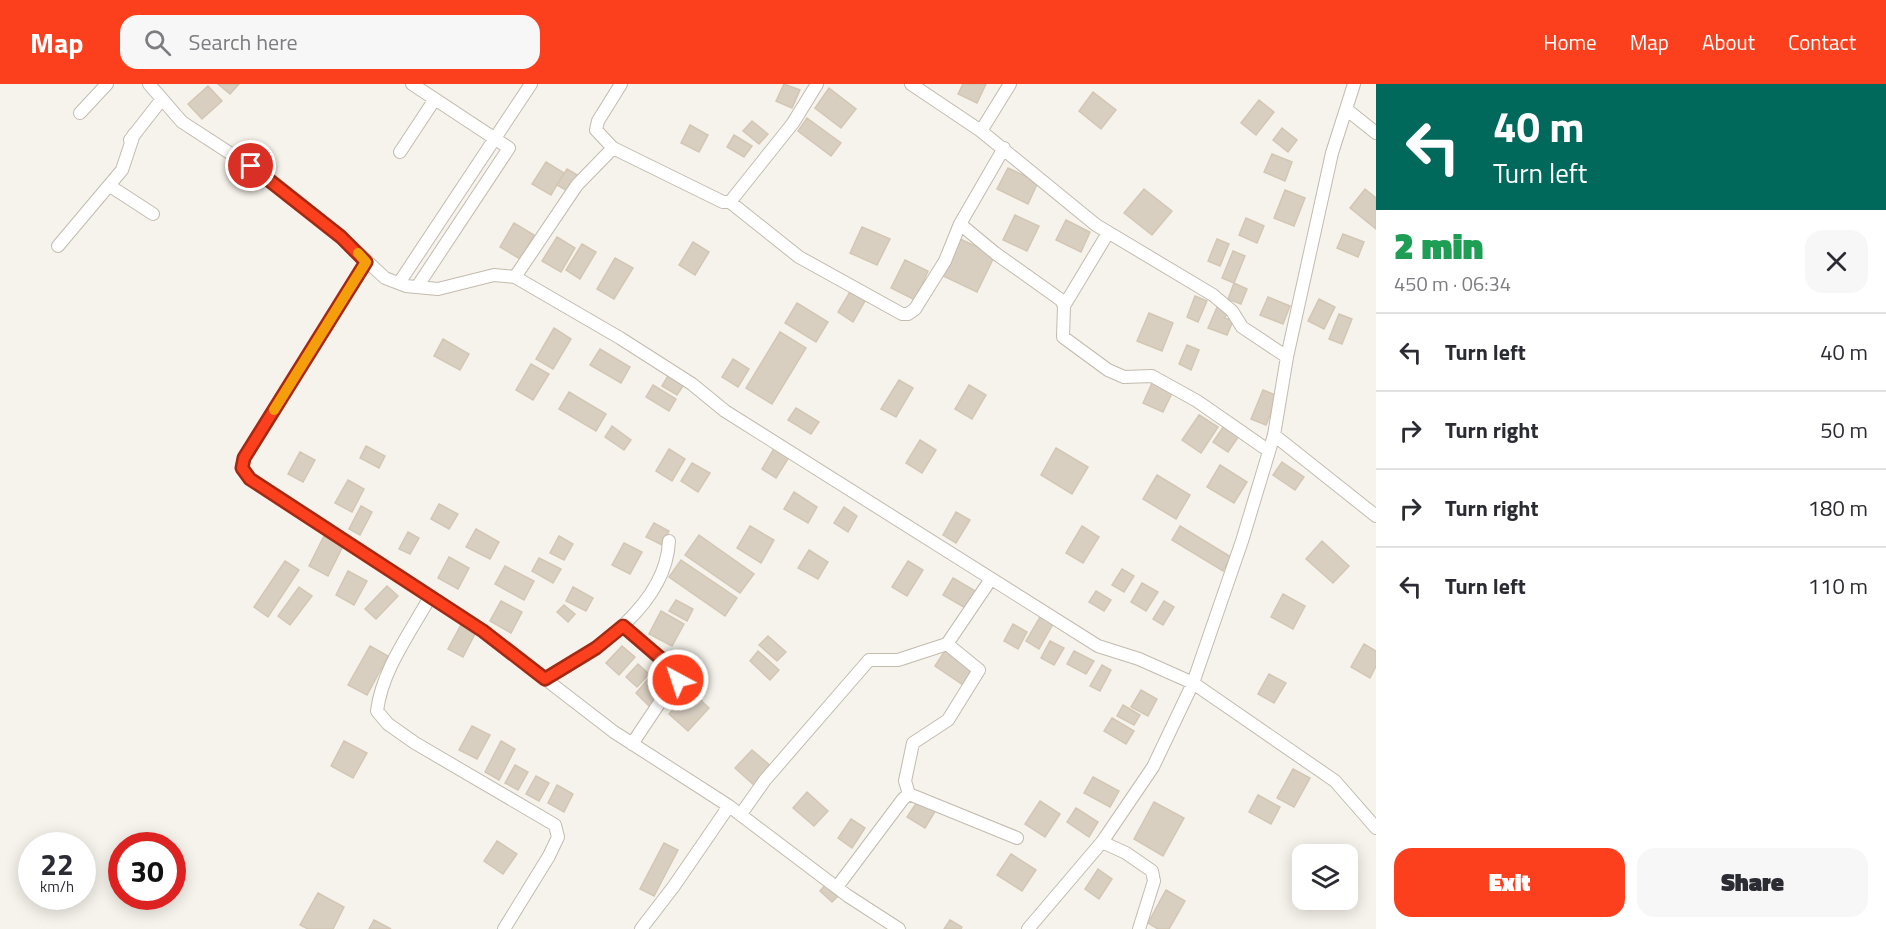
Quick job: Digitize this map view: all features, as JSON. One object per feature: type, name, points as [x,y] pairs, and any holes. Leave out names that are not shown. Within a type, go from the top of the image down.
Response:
[{"type":"street","points":[[80,112],[107,84]]},
{"type":"street","points":[[149,84],[182,122],[268,178],[341,237],[385,278],[417,287],[438,289],[494,275],[515,277],[692,384],[725,411],[1098,646],[1139,659],[1192,683],[1335,781],[1376,828]]},
{"type":"street","points":[[412,84],[509,148],[417,287]]},
{"type":"street","points":[[399,283],[531,84]]},
{"type":"street","points":[[621,84],[598,121],[596,130],[613,148],[723,202],[730,202],[799,257],[902,314],[908,314],[915,309],[945,261],[960,224],[1004,148]]},
{"type":"street","points":[[730,202],[793,123],[817,84]]},
{"type":"street","points":[[911,84],[1004,148],[1108,233],[1213,295],[1232,311],[1242,327],[1287,357]]},
{"type":"street","points":[[981,131],[1010,84]]},
{"type":"street","points":[[1028,929],[1102,842],[1153,767],[1192,683],[1242,541],[1274,435],[1287,357],[1332,153],[1354,84]]},
{"type":"street","points":[[123,148],[162,99]]},
{"type":"street","points":[[400,152],[435,99]]},
{"type":"street","points":[[1346,109],[1376,133]]},
{"type":"street","points":[[58,246],[122,170],[134,134]]},
{"type":"street","points":[[515,277],[577,185],[613,148]]},
{"type":"street","points":[[110,186],[153,214]]},
{"type":"street","points":[[960,224],[994,253],[1061,300],[1064,306],[1063,337],[1108,370],[1124,377],[1152,376],[1197,401],[1269,451]]},
{"type":"street","points":[[1064,306],[1108,233]]},
{"type":"street","points":[[366,262],[244,458],[242,468],[250,479],[483,631],[632,744],[741,814],[837,887],[899,929]]},
{"type":"street","points":[[1274,435],[1376,516]]},
{"type":"street","points":[[545,679],[596,648],[623,626],[649,594],[663,572],[668,557],[669,541]]},
{"type":"street","points":[[741,814],[765,780],[869,660],[898,660],[947,644],[991,579]]},
{"type":"street","points":[[430,597],[391,666],[379,693],[377,711],[388,724],[414,743],[555,825],[558,837],[549,856],[504,929]]},
{"type":"street","points":[[623,626],[678,675],[678,680],[632,744]]},
{"type":"street","points":[[909,794],[905,781],[913,743],[948,720],[979,670],[947,644]]},
{"type":"street","points":[[909,794],[1017,838]]},
{"type":"street","points":[[837,887],[909,794]]},
{"type":"street","points":[[641,929],[669,893],[729,806]]},
{"type":"street","points":[[1102,842],[1126,853],[1152,871],[1154,881],[1139,929]]},
{"type":"building","points":[[218,84],[239,84],[230,94]]},
{"type":"building","points":[[784,84],[800,90],[792,108],[776,101]]},
{"type":"building","points":[[963,84],[986,84],[977,103],[958,94]]},
{"type":"building","points":[[208,86],[222,101],[202,119],[188,104]]},
{"type":"building","points":[[829,88],[856,109],[841,128],[815,108]]},
{"type":"building","points":[[1093,92],[1116,110],[1101,129],[1079,111]]},
{"type":"building","points":[[1259,100],[1274,112],[1256,135],[1241,123]]},
{"type":"building","points":[[807,118],[841,143],[831,156],[798,131]]},
{"type":"building","points":[[752,121],[768,134],[759,144],[743,131]]},
{"type":"building","points":[[690,125],[708,135],[699,152],[681,143]]},
{"type":"building","points":[[1282,128],[1297,140],[1288,152],[1273,140]]},
{"type":"building","points":[[734,135],[752,146],[744,157],[727,147]]},
{"type":"building","points":[[1272,154],[1292,162],[1285,181],[1264,172]]},
{"type":"building","points":[[546,162],[564,173],[551,195],[532,184]]},
{"type":"building","points":[[1008,168],[1038,182],[1028,204],[997,189]]},
{"type":"building","points":[[567,169],[579,176],[569,192],[557,185]]},
{"type":"building","points":[[1144,189],[1172,211],[1152,235],[1124,213]]},
{"type":"building","points":[[1365,189],[1376,198],[1376,229],[1350,208]]},
{"type":"building","points":[[1285,190],[1305,198],[1294,226],[1274,218]]},
{"type":"building","points":[[1015,215],[1039,226],[1027,251],[1003,240]]},
{"type":"building","points":[[1246,218],[1264,226],[1257,243],[1239,235]]},
{"type":"building","points":[[1066,220],[1090,232],[1081,252],[1056,240]]},
{"type":"building","points":[[514,223],[534,235],[520,259],[500,247]]},
{"type":"building","points":[[862,227],[890,239],[877,265],[850,253]]},
{"type":"building","points":[[1343,234],[1364,242],[1358,257],[1337,248]]},
{"type":"building","points":[[557,237],[575,248],[561,272],[542,261]]},
{"type":"building","points":[[958,238],[995,255],[977,292],[941,275]]},
{"type":"building","points":[[1217,239],[1229,244],[1220,266],[1208,261]]},
{"type":"building","points":[[693,242],[709,252],[695,275],[679,265]]},
{"type":"building","points":[[582,244],[596,252],[580,279],[566,270]]},
{"type":"building","points":[[1233,251],[1245,256],[1234,283],[1222,278]]},
{"type":"building","points":[[615,258],[633,268],[614,299],[597,289]]},
{"type":"building","points":[[905,260],[928,271],[915,300],[891,288]]},
{"type":"building","points":[[1234,283],[1247,289],[1241,304],[1228,299]]},
{"type":"building","points":[[850,292],[865,301],[853,322],[838,312]]},
{"type":"building","points":[[1195,296],[1207,301],[1198,322],[1187,317]]},
{"type":"building","points":[[1268,297],[1290,306],[1283,324],[1260,315]]},
{"type":"building","points":[[1319,299],[1335,307],[1324,329],[1308,321]]},
{"type":"building","points":[[797,303],[828,322],[816,342],[785,323]]},
{"type":"building","points":[[1218,305],[1229,309],[1225,318],[1233,321],[1227,335],[1208,328]]},
{"type":"building","points":[[1149,313],[1173,323],[1162,351],[1137,341]]},
{"type":"building","points":[[1339,314],[1352,319],[1342,344],[1329,339]]},
{"type":"building","points":[[554,328],[571,339],[553,369],[536,359]]},
{"type":"building","points":[[780,332],[806,348],[772,404],[746,388]]},
{"type":"building","points":[[443,339],[469,354],[460,370],[434,356]]},
{"type":"building","points":[[1187,345],[1199,350],[1191,370],[1179,364]]},
{"type":"building","points":[[600,349],[630,367],[621,383],[590,365]]},
{"type":"building","points":[[733,359],[749,369],[738,387],[722,377]]},
{"type":"building","points":[[531,364],[549,374],[533,400],[516,390]]},
{"type":"building","points":[[669,374],[685,383],[677,395],[662,386]]},
{"type":"building","points":[[899,380],[913,388],[896,417],[881,409]]},
{"type":"building","points":[[1153,381],[1173,391],[1163,412],[1143,403]]},
{"type":"building","points":[[653,385],[676,399],[669,411],[646,397]]},
{"type":"building","points":[[969,385],[986,395],[972,419],[955,409]]},
{"type":"building","points":[[1263,390],[1278,396],[1266,425],[1251,419]]},
{"type":"building","points":[[569,392],[606,414],[596,431],[559,409]]},
{"type":"building","points":[[796,408],[819,422],[811,434],[788,420]]},
{"type":"building","points":[[1199,415],[1218,427],[1201,453],[1182,440]]},
{"type":"building","points":[[1226,423],[1241,433],[1228,452],[1213,442]]},
{"type":"building","points":[[612,426],[631,440],[624,450],[605,437]]},
{"type":"building","points":[[920,440],[936,450],[922,473],[906,463]]},
{"type":"building","points":[[776,445],[791,454],[776,478],[762,469]]},
{"type":"building","points":[[366,446],[385,456],[379,468],[360,458]]},
{"type":"building","points":[[1056,448],[1088,467],[1072,494],[1041,475]]},
{"type":"building","points":[[669,449],[685,459],[672,481],[656,471]]},
{"type":"building","points":[[300,452],[315,460],[303,482],[288,474]]},
{"type":"building","points":[[1282,462],[1304,477],[1295,490],[1273,475]]},
{"type":"building","points":[[692,463],[710,473],[698,492],[681,481]]},
{"type":"building","points":[[1220,465],[1247,482],[1234,503],[1207,487]]},
{"type":"building","points":[[1157,475],[1190,495],[1176,519],[1143,499]]},
{"type":"building","points":[[348,480],[364,489],[352,512],[335,503]]},
{"type":"building","points":[[794,492],[817,507],[808,523],[784,509]]},
{"type":"building","points":[[439,504],[458,514],[449,529],[431,519]]},
{"type":"building","points":[[361,506],[372,512],[360,535],[349,529]]},
{"type":"building","points":[[844,507],[857,516],[848,532],[834,523]]},
{"type":"building","points":[[956,512],[970,520],[956,543],[943,535]]},
{"type":"building","points":[[654,523],[669,531],[662,545],[646,537]]},
{"type":"building","points":[[750,526],[774,540],[761,563],[737,548]]},
{"type":"building","points":[[1082,526],[1099,537],[1083,563],[1066,553]]},
{"type":"building","points":[[1180,526],[1231,557],[1223,571],[1172,540]]},
{"type":"building","points":[[476,529],[499,542],[490,559],[466,547]]},
{"type":"building","points":[[408,532],[419,538],[410,554],[399,549]]},
{"type":"building","points":[[699,535],[754,574],[740,593],[685,555]]},
{"type":"building","points":[[324,536],[343,546],[328,576],[309,566]]},
{"type":"building","points":[[559,536],[573,544],[564,560],[550,553]]},
{"type":"building","points":[[1322,541],[1349,566],[1333,583],[1306,559]]},
{"type":"building","points":[[624,543],[642,552],[630,574],[612,565]]},
{"type":"building","points":[[809,550],[828,562],[818,579],[798,568]]},
{"type":"building","points":[[449,557],[469,568],[458,589],[438,578]]},
{"type":"building","points":[[539,558],[561,569],[553,583],[532,571]]},
{"type":"building","points":[[681,560],[737,598],[725,616],[669,577]]},
{"type":"building","points":[[285,561],[299,570],[268,617],[254,607]]},
{"type":"building","points":[[908,561],[923,570],[907,596],[892,587]]},
{"type":"building","points":[[505,566],[534,581],[524,600],[495,584]]},
{"type":"building","points":[[1122,569],[1134,576],[1124,592],[1112,585]]},
{"type":"building","points":[[348,571],[367,581],[354,605],[336,595]]},
{"type":"building","points":[[953,578],[977,592],[967,609],[943,595]]},
{"type":"building","points":[[1142,583],[1158,592],[1146,611],[1131,602]]},
{"type":"building","points":[[387,586],[398,596],[376,619],[365,609]]},
{"type":"building","points":[[299,587],[312,596],[290,625],[278,616]]},
{"type":"building","points":[[573,587],[593,598],[586,611],[566,601]]},
{"type":"building","points":[[1096,591],[1111,600],[1104,611],[1089,602]]},
{"type":"building","points":[[1283,594],[1305,606],[1293,629],[1271,617]]},
{"type":"building","points":[[676,600],[693,609],[687,621],[669,611]]},
{"type":"building","points":[[501,601],[522,612],[511,633],[490,621]]},
{"type":"building","points":[[1164,601],[1174,607],[1163,625],[1153,619]]},
{"type":"building","points":[[564,605],[575,614],[568,622],[557,612]]},
{"type":"building","points":[[661,611],[684,624],[672,646],[649,634]]},
{"type":"building","points":[[1040,617],[1053,624],[1039,649],[1026,641]]},
{"type":"building","points":[[462,623],[477,630],[463,657],[448,649]]},
{"type":"building","points":[[1013,624],[1027,632],[1018,649],[1004,641]]},
{"type":"building","points":[[768,636],[786,652],[777,661],[759,645]]},
{"type":"building","points":[[1050,641],[1064,648],[1054,665],[1041,658]]},
{"type":"building","points":[[1364,644],[1376,651],[1376,666],[1370,678],[1351,667]]},
{"type":"building","points":[[370,646],[388,656],[367,695],[348,685]]},
{"type":"building","points":[[622,646],[635,657],[619,675],[606,663]]},
{"type":"building","points":[[946,649],[977,670],[966,687],[935,666]]},
{"type":"building","points":[[758,651],[779,670],[770,680],[750,661]]},
{"type":"building","points":[[1074,651],[1094,661],[1086,674],[1067,664]]},
{"type":"building","points":[[638,664],[649,674],[637,687],[626,677]]},
{"type":"building","points":[[1102,665],[1111,670],[1100,691],[1090,686]]},
{"type":"building","points":[[1269,674],[1286,683],[1274,703],[1258,694]]},
{"type":"building","points":[[650,677],[667,692],[652,709],[636,693]]},
{"type":"building","points":[[1141,690],[1157,699],[1148,716],[1131,707]]},
{"type":"building","points":[[691,691],[709,708],[688,731],[669,714]]},
{"type":"building","points":[[1123,705],[1140,715],[1134,725],[1117,716]]},
{"type":"building","points":[[1112,718],[1134,731],[1126,744],[1104,731]]},
{"type":"building","points":[[472,726],[490,735],[477,759],[459,750]]},
{"type":"building","points":[[344,741],[367,753],[353,778],[331,766]]},
{"type":"building","points":[[501,741],[515,749],[499,780],[485,772]]},
{"type":"building","points":[[752,750],[773,768],[756,787],[735,768]]},
{"type":"building","points":[[515,765],[528,772],[518,790],[505,783]]},
{"type":"building","points":[[1293,769],[1310,778],[1294,807],[1277,798]]},
{"type":"building","points":[[536,776],[549,783],[539,801],[526,794]]},
{"type":"building","points":[[1093,777],[1119,791],[1110,807],[1084,793]]},
{"type":"building","points":[[557,785],[573,794],[564,812],[548,803]]},
{"type":"building","points":[[807,792],[828,811],[814,826],[793,808]]},
{"type":"building","points":[[1258,795],[1280,807],[1271,824],[1249,812]]},
{"type":"building","points":[[919,799],[936,810],[925,828],[907,817]]},
{"type":"building","points":[[1040,801],[1060,814],[1045,837],[1025,824]]},
{"type":"building","points":[[1154,802],[1184,818],[1163,856],[1134,839]]},
{"type":"building","points":[[1076,808],[1098,822],[1089,837],[1067,822]]},
{"type":"building","points":[[851,819],[865,828],[852,848],[838,838]]},
{"type":"building","points":[[497,841],[517,854],[503,874],[484,861]]},
{"type":"building","points":[[664,843],[678,850],[654,896],[640,889]]},
{"type":"building","points":[[1011,854],[1036,870],[1022,891],[997,875]]},
{"type":"building","points":[[1098,869],[1112,879],[1099,899],[1085,889]]},
{"type":"building","points":[[827,883],[840,894],[832,902],[820,891]]},
{"type":"building","points":[[1166,890],[1185,901],[1169,929],[1158,929],[1148,923]]},
{"type":"building","points":[[318,893],[344,907],[333,929],[308,929],[300,925]]},
{"type":"building","points":[[374,920],[391,929],[369,929]]},
{"type":"building","points":[[950,920],[962,927],[961,929],[944,929]]},
{"type":"slow traffic","points":[[274,410],[366,262],[358,253]]},
{"type":"route","points":[[251,166],[341,237],[366,262],[244,458],[242,468],[250,479],[483,631],[545,679],[596,648],[623,626],[672,668],[678,675],[678,680]]}]
